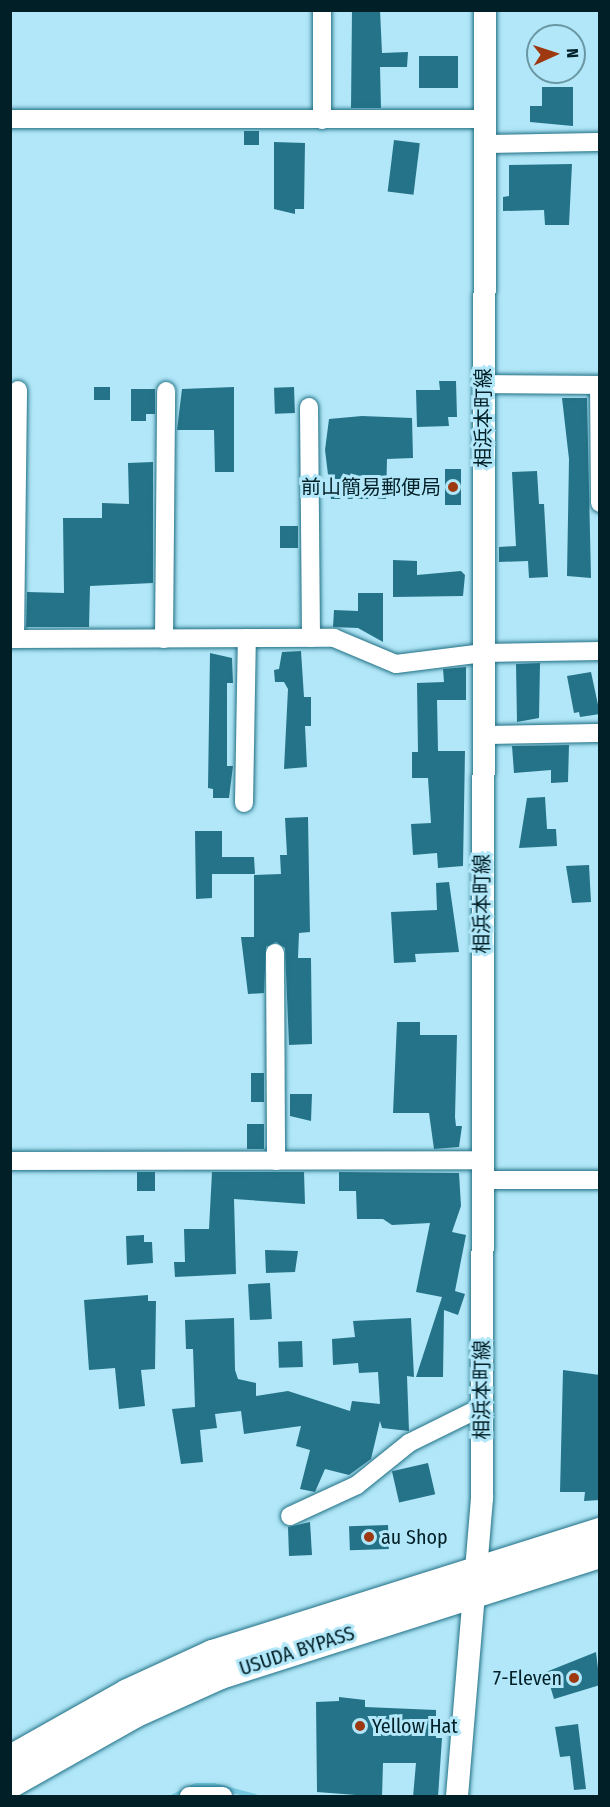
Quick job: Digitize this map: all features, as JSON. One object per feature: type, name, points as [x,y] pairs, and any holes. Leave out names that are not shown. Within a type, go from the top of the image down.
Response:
[{"type":"highway","name":"USUDA BYPASS","points":[[10,1785],[134,1714],[220,1676],[478,1581],[600,1531]]},
{"type":"highway","name":"USUDA BYPASS","points":[[10,1758],[127,1692],[212,1653],[478,1581],[600,1554]]},
{"type":"main road","name":"相浜本町線","points":[[457,1797],[478,1581],[482,1407],[485,10]]},
{"type":"street","points":[[322,10],[322,120]]},
{"type":"street","points":[[10,119],[485,119]]},
{"type":"street","points":[[484,144],[600,142]]},
{"type":"street","points":[[483,384],[599,386],[600,503]]},
{"type":"street","points":[[18,390],[13,639],[334,638],[396,664],[483,652],[600,651]]},
{"type":"street","points":[[164,639],[166,391]]},
{"type":"street","points":[[309,407],[311,638]]},
{"type":"street","points":[[244,803],[247,638]]},
{"type":"street","points":[[483,735],[600,733]]},
{"type":"street","points":[[275,953],[276,1161]]},
{"type":"street","points":[[10,1161],[276,1161],[482,1170],[600,1180]]},
{"type":"street","points":[[290,1516],[357,1485],[409,1443],[482,1407]]},
{"type":"street","points":[[189,1797],[223,1797]]},
{"type":"building","points":[[352,10],[380,10],[382,53],[408,52],[407,67],[380,67],[381,108],[351,108]]},
{"type":"building","points":[[419,56],[458,56],[458,88],[419,88]]},
{"type":"building","points":[[542,87],[573,87],[573,126],[530,122],[530,106],[542,106]]},
{"type":"building","points":[[244,131],[259,131],[259,145],[244,145]]},
{"type":"building","points":[[394,140],[420,143],[413,195],[388,192]]},
{"type":"building","points":[[274,142],[305,143],[304,209],[295,209],[295,214],[274,209]]},
{"type":"building","points":[[572,164],[569,225],[545,225],[544,210],[503,211],[503,197],[509,196],[509,165]]},
{"type":"building","points":[[439,381],[456,381],[457,417],[448,417],[449,426],[417,427],[416,390],[440,390]]},
{"type":"building","points":[[94,387],[110,387],[110,400],[94,400]]},
{"type":"building","points":[[234,387],[234,472],[215,472],[214,430],[177,430],[182,389]]},
{"type":"building","points":[[294,387],[295,413],[275,414],[274,388]]},
{"type":"building","points":[[131,389],[155,389],[155,414],[146,414],[146,421],[131,421]]},
{"type":"building","points":[[562,398],[587,398],[591,578],[567,576],[569,459]]},
{"type":"building","points":[[362,416],[412,418],[413,458],[387,459],[386,499],[331,499],[325,450],[329,419]]},
{"type":"building","points":[[153,462],[153,583],[90,586],[89,627],[26,627],[27,592],[64,593],[63,518],[102,518],[102,503],[129,504],[128,463]]},
{"type":"building","name":"前山簡易郵便局","points":[[445,469],[461,469],[461,505],[445,505]]},
{"type":"building","points":[[537,471],[539,504],[544,504],[548,577],[529,578],[528,561],[499,562],[499,547],[516,546],[512,472]]},
{"type":"building","points":[[280,526],[298,526],[298,548],[280,548]]},
{"type":"building","points":[[393,560],[417,561],[417,575],[461,571],[465,575],[463,596],[393,597]]},
{"type":"building","points":[[358,593],[383,593],[383,642],[358,628],[333,627],[334,610],[358,611]]},
{"type":"building","points":[[301,651],[304,697],[311,697],[311,726],[305,726],[307,767],[284,769],[288,689],[284,682],[275,682],[274,670],[279,669],[282,652]]},
{"type":"building","points":[[210,653],[232,658],[233,683],[227,683],[227,766],[233,766],[229,798],[213,798],[213,789],[208,788]]},
{"type":"building","points":[[540,663],[539,718],[517,722],[516,664]]},
{"type":"building","points":[[466,667],[466,700],[437,700],[438,751],[465,751],[463,866],[438,868],[437,853],[413,855],[411,824],[431,823],[428,778],[412,778],[412,752],[418,752],[417,683],[444,682],[443,669]]},
{"type":"building","points":[[591,672],[600,714],[580,717],[579,712],[574,713],[567,676]]},
{"type":"building","points":[[569,745],[568,782],[551,783],[551,770],[514,773],[512,746]]},
{"type":"building","points":[[545,797],[547,829],[556,829],[557,846],[519,848],[527,798]]},
{"type":"building","points":[[308,817],[310,932],[299,933],[298,958],[311,958],[312,1044],[289,1045],[285,948],[276,942],[266,947],[264,993],[248,994],[241,937],[254,937],[254,875],[281,874],[280,855],[287,855],[285,818]]},
{"type":"building","points":[[195,831],[222,831],[222,857],[254,857],[255,874],[212,874],[212,898],[196,899]]},
{"type":"building","points":[[589,865],[591,902],[572,903],[566,866]]},
{"type":"building","points":[[449,882],[459,952],[415,954],[416,962],[394,963],[391,912],[437,910],[436,883]]},
{"type":"building","points":[[397,1022],[420,1022],[420,1035],[457,1035],[455,1117],[456,1126],[462,1126],[459,1147],[434,1149],[429,1113],[393,1113]]},
{"type":"building","points":[[251,1073],[264,1073],[264,1102],[251,1102]]},
{"type":"building","points":[[290,1094],[312,1094],[311,1121],[290,1116]]},
{"type":"building","points":[[247,1124],[264,1124],[264,1149],[247,1149]]},
{"type":"building","points":[[137,1172],[155,1172],[155,1191],[137,1191]]},
{"type":"building","points":[[212,1172],[304,1172],[305,1204],[234,1199],[236,1274],[175,1277],[174,1262],[185,1262],[184,1229],[209,1229]]},
{"type":"building","points":[[339,1172],[459,1173],[461,1206],[452,1232],[466,1235],[455,1291],[465,1294],[458,1315],[444,1310],[443,1377],[416,1377],[442,1297],[416,1292],[430,1223],[392,1225],[383,1219],[357,1219],[356,1191],[339,1191]]},
{"type":"building","points":[[144,1235],[144,1242],[152,1242],[153,1263],[127,1265],[126,1236]]},
{"type":"building","points":[[265,1250],[298,1251],[295,1272],[266,1273]]},
{"type":"building","points":[[270,1283],[272,1319],[250,1320],[248,1284]]},
{"type":"building","points":[[148,1295],[148,1301],[156,1301],[155,1369],[141,1370],[145,1406],[119,1409],[115,1368],[89,1370],[84,1300]]},
{"type":"building","points":[[234,1318],[235,1370],[238,1379],[256,1383],[256,1396],[288,1391],[350,1411],[352,1401],[380,1404],[378,1372],[359,1373],[358,1363],[333,1365],[332,1339],[355,1337],[353,1321],[411,1318],[414,1377],[407,1376],[409,1431],[382,1428],[380,1421],[371,1459],[349,1475],[325,1469],[315,1492],[300,1489],[310,1450],[296,1446],[301,1426],[244,1434],[241,1411],[215,1414],[217,1428],[200,1430],[203,1462],[181,1464],[172,1409],[195,1407],[193,1349],[186,1349],[185,1320]]},
{"type":"building","points":[[302,1341],[303,1367],[279,1368],[278,1342]]},
{"type":"building","points":[[563,1370],[600,1375],[600,1500],[584,1501],[585,1492],[560,1492]]},
{"type":"building","points":[[428,1463],[435,1494],[399,1503],[392,1471]]},
{"type":"building","points":[[310,1522],[312,1555],[289,1556],[288,1527]]},
{"type":"building","name":"au Shop","points":[[388,1525],[389,1549],[350,1550],[349,1526]]},
{"type":"building","name":"7-Eleven","points":[[596,1652],[600,1685],[554,1699],[546,1672]]},
{"type":"building","points":[[339,1697],[365,1700],[365,1707],[436,1710],[436,1738],[442,1738],[438,1797],[413,1797],[416,1763],[383,1763],[382,1797],[317,1792],[316,1702],[339,1701]]},
{"type":"building","points":[[578,1724],[586,1789],[574,1790],[570,1756],[560,1757],[555,1727]]},
{"type":"waterway","points":[[173,1796],[196,1785],[213,1785],[255,1796]]},
{"type":"place","name":"前山簡易郵便局","points":[[453,487]]},
{"type":"place","name":"au Shop","points":[[369,1537]]},
{"type":"place","name":"7-Eleven","points":[[574,1678]]},
{"type":"place","name":"Yellow Hat","points":[[360,1726]]}]
